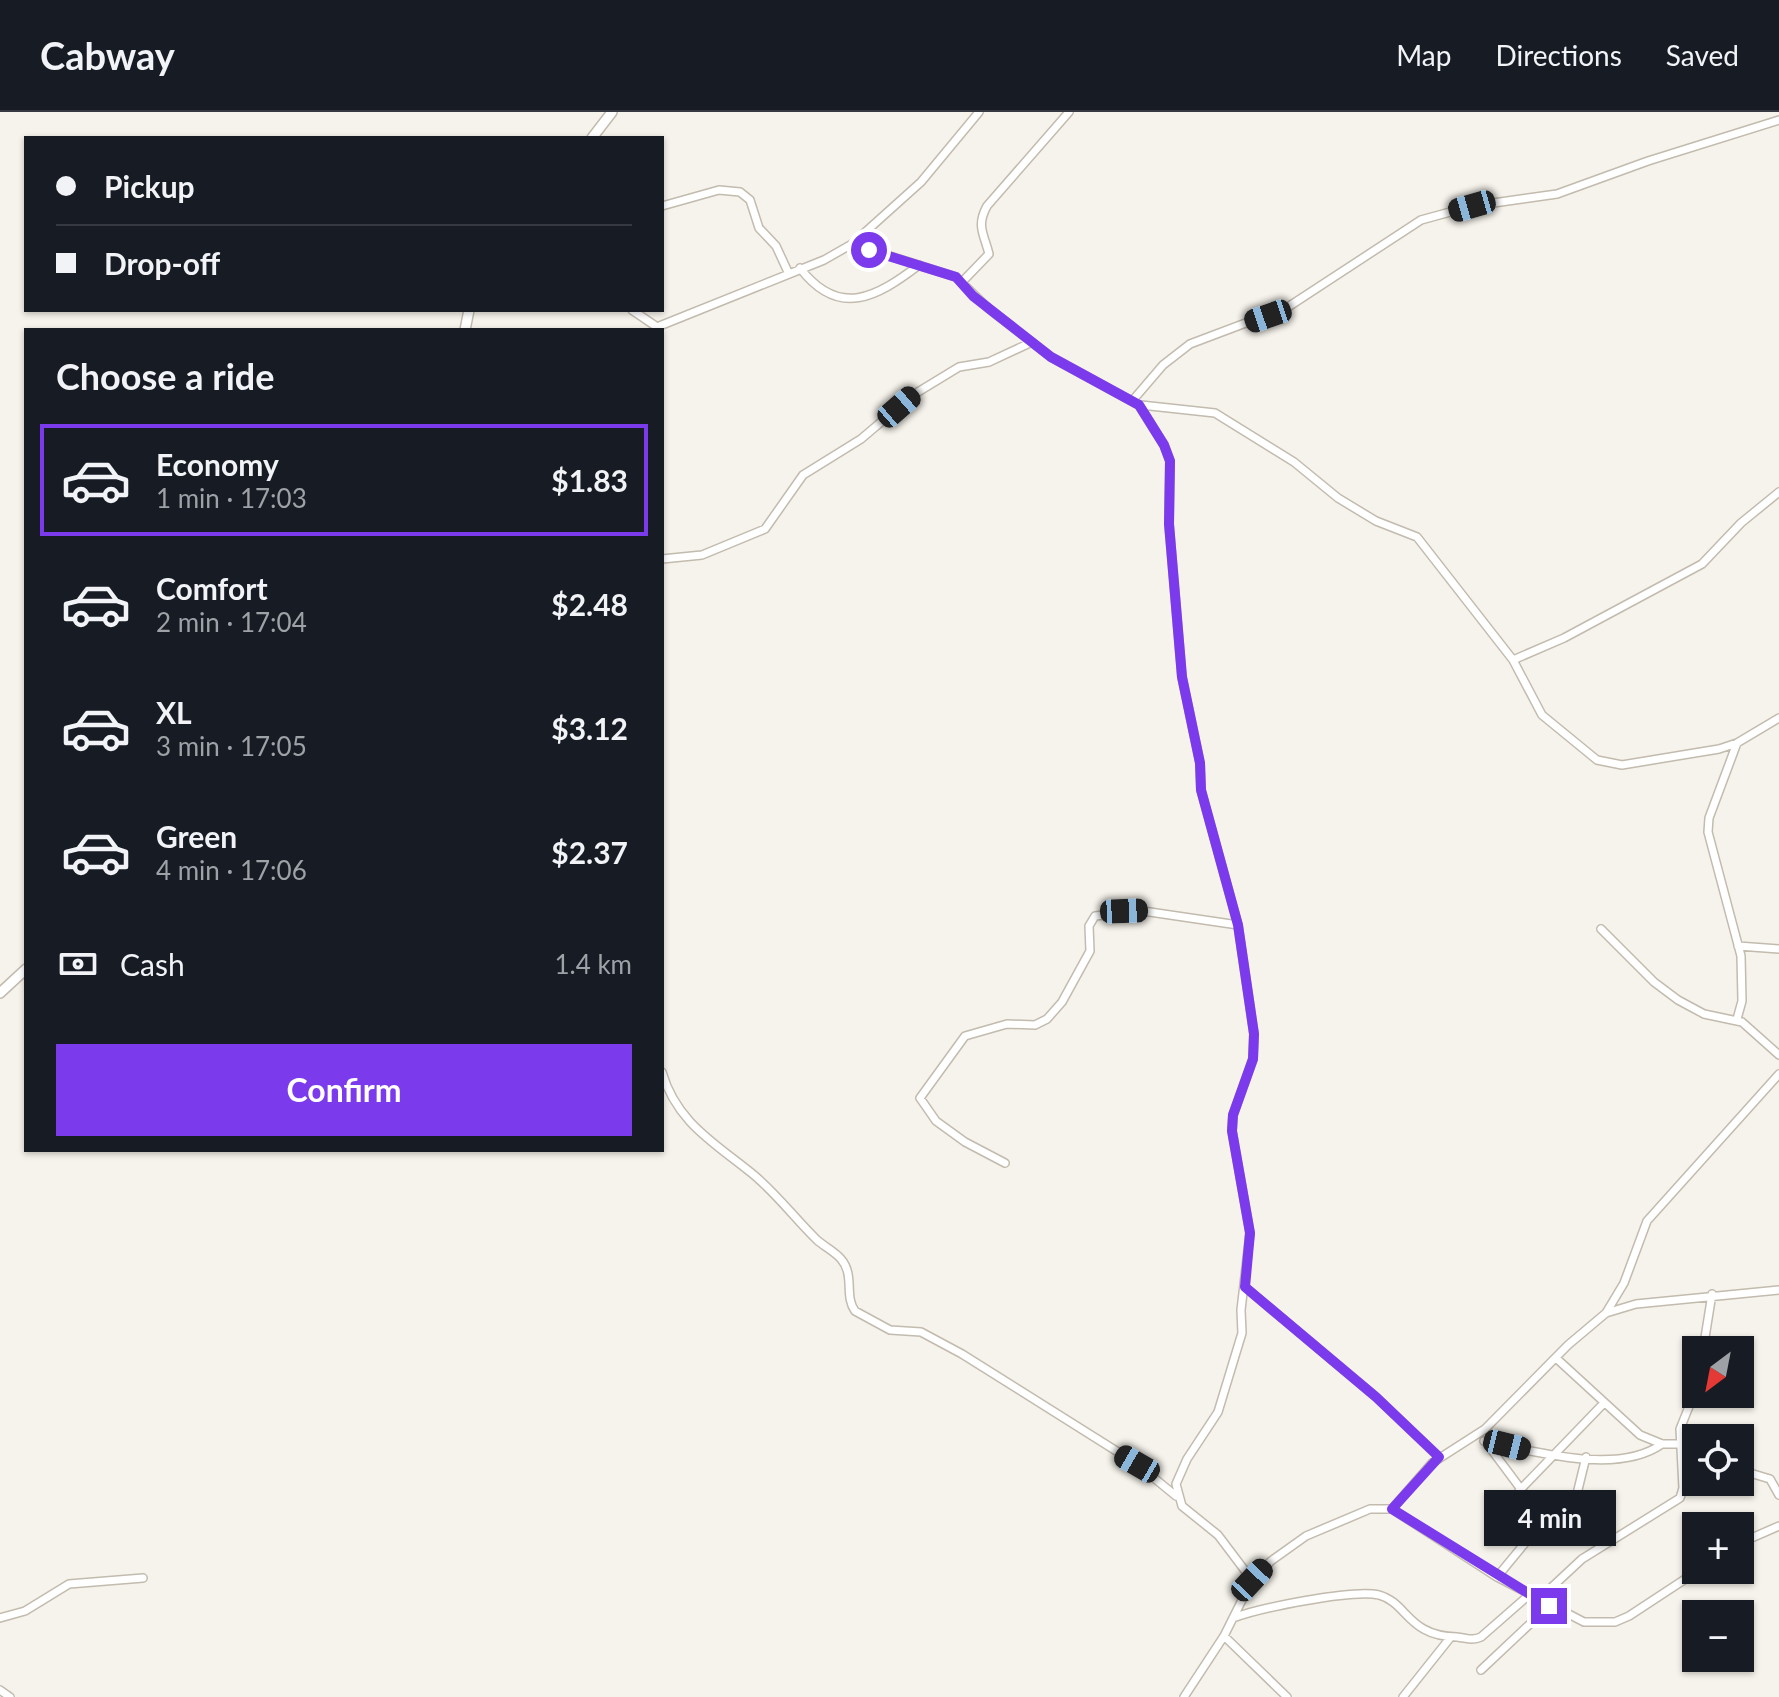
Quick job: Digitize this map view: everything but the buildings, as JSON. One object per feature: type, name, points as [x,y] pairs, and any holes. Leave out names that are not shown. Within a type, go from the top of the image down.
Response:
[{"type":"street","points":[[594,136],[612,112]]},
{"type":"street","points":[[656,328],[852,244],[921,182],[979,112]]},
{"type":"street","points":[[962,282],[989,254],[980,230],[980,218],[987,206],[1069,112]]},
{"type":"street","points":[[1136,403],[1163,365],[1190,344],[1288,307],[1421,220],[1472,206],[1557,194],[1648,161],[1779,120]]},
{"type":"street","points":[[664,205],[719,190],[740,192],[750,200],[759,228],[776,246],[788,272]]},
{"type":"street","points":[[852,244],[947,273],[962,282],[973,296],[1032,342],[1085,378],[1136,403],[1215,413],[1294,462],[1338,498],[1376,521],[1417,537],[1513,660],[1542,715],[1588,754],[1611,765],[1737,743],[1779,718]]},
{"type":"street","points":[[800,268],[824,292],[869,298],[889,288],[919,265]]},
{"type":"street","points":[[634,312],[653,328]]},
{"type":"street","points":[[664,559],[702,555],[765,529],[803,475],[861,439],[913,395],[959,367],[989,362],[1032,342]]},
{"type":"street","points":[[1136,403],[1156,428],[1170,461],[1169,524],[1182,677],[1200,763],[1201,790],[1238,925],[1254,1034],[1253,1059],[1233,1115],[1232,1131],[1250,1233],[1242,1333],[1218,1412],[1178,1477],[1177,1496]]},
{"type":"street","points":[[1513,660],[1564,638],[1702,564],[1741,523],[1779,492]]},
{"type":"street","points":[[1737,743],[1709,818],[1708,832],[1743,971],[1742,1001],[1737,1019]]},
{"type":"street","points":[[1005,1163],[965,1142],[936,1121],[920,1098],[965,1036],[1007,1024],[1035,1025],[1047,1019],[1062,1002],[1090,951],[1089,926],[1095,916],[1143,911],[1238,925]]},
{"type":"street","points":[[1601,929],[1654,982],[1678,1000],[1704,1014],[1737,1019],[1779,1055]]},
{"type":"street","points":[[1738,946],[1779,949]]},
{"type":"street","points":[[0,993],[24,971]]},
{"type":"street","points":[[1392,1509],[1439,1457],[1478,1433],[1516,1401],[1556,1358],[1606,1313],[1624,1283],[1644,1225],[1779,1075]]},
{"type":"street","points":[[664,1077],[671,1094],[701,1135],[749,1170],[845,1264],[851,1306],[855,1311],[890,1330],[921,1332],[962,1354],[1137,1464],[1218,1535],[1252,1580]]},
{"type":"street","points":[[1772,1083],[1779,1090]]},
{"type":"street","points":[[1245,1287],[1376,1397],[1439,1457]]},
{"type":"street","points":[[1606,1313],[1636,1304],[1712,1294],[1779,1290]]},
{"type":"street","points":[[1705,1336],[1712,1294]]},
{"type":"street","points":[[1556,1358],[1640,1435],[1662,1444]]},
{"type":"street","points":[[1519,1491],[1604,1403]]},
{"type":"street","points":[[1682,1458],[1680,1429],[1688,1408]]},
{"type":"street","points":[[1478,1433],[1544,1520]]},
{"type":"street","points":[[1484,1441],[1555,1456],[1624,1458],[1662,1444],[1680,1444]]},
{"type":"street","points":[[1497,1577],[1544,1520],[1565,1511],[1575,1502],[1586,1457]]},
{"type":"street","points":[[1754,1474],[1770,1479],[1779,1495]]},
{"type":"street","points":[[1538,1600],[1582,1559],[1680,1498],[1682,1485]]},
{"type":"street","points":[[1184,1697],[1224,1636],[1252,1580],[1271,1561],[1306,1536],[1370,1509],[1392,1509],[1497,1577],[1584,1622],[1615,1622],[1682,1581]]},
{"type":"street","points":[[1754,1537],[1779,1526]]},
{"type":"street","points":[[0,1618],[25,1611],[77,1582],[143,1578]]},
{"type":"street","points":[[1232,1619],[1337,1597],[1374,1594],[1387,1599],[1421,1629],[1450,1638],[1477,1639],[1529,1595]]},
{"type":"street","points":[[1481,1670],[1549,1606]]},
{"type":"street","points":[[1224,1636],[1287,1697]]},
{"type":"street","points":[[1403,1697],[1450,1638]]},
{"type":"street","points":[[0,1690],[10,1697]]},
{"type":"route","points":[[869,250],[956,277],[973,296],[1051,357],[1085,378],[1133,400],[1156,428],[1170,461],[1169,524],[1182,677],[1200,763],[1201,790],[1238,925],[1254,1034],[1253,1059],[1247,1085],[1233,1115],[1232,1131],[1250,1233],[1245,1287],[1376,1397],[1439,1457],[1392,1509],[1497,1577],[1549,1606]]}]
